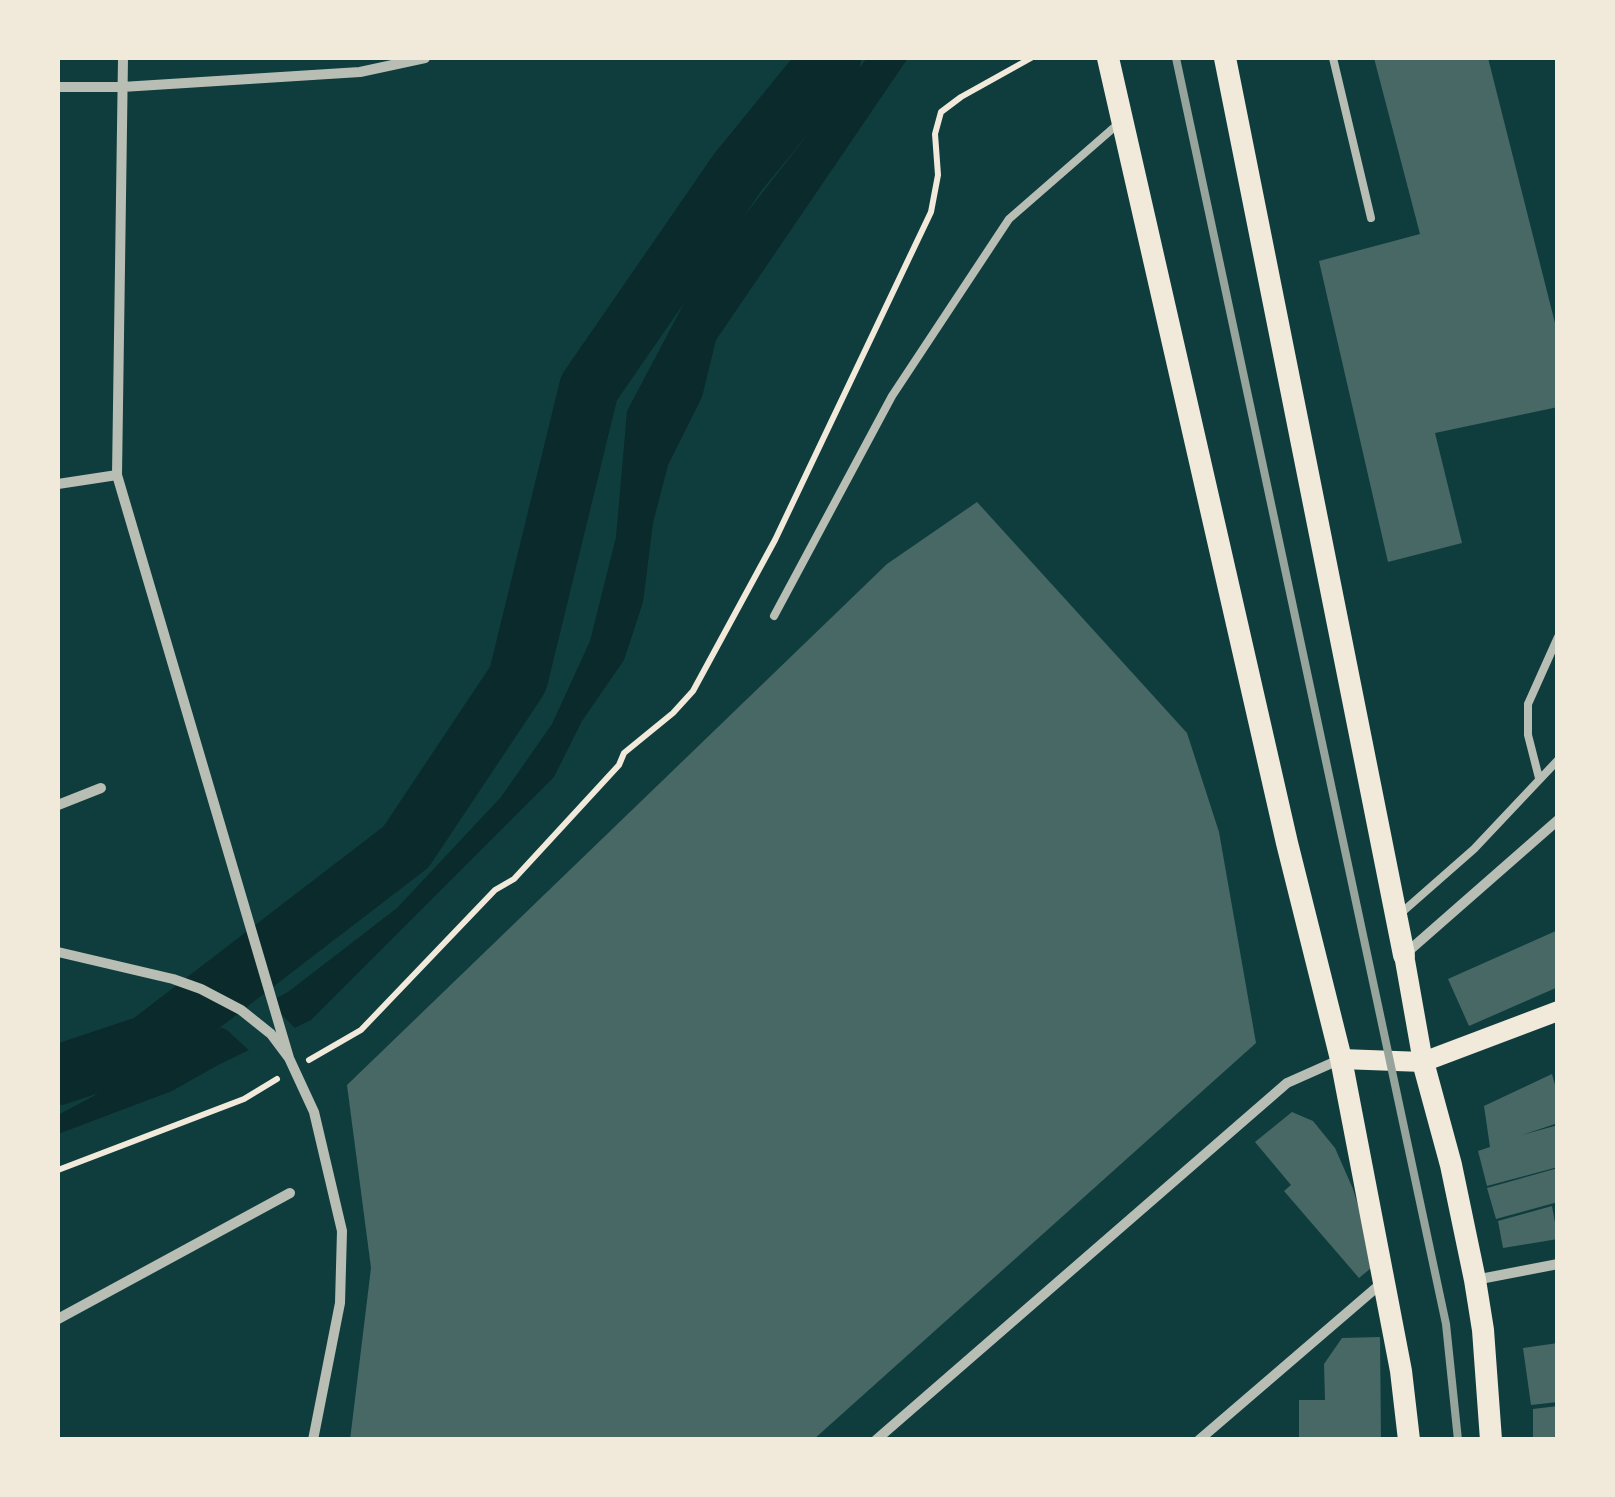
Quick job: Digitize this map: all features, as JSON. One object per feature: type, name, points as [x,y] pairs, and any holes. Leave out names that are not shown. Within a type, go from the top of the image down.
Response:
[{"type":"main road","points":[[1108,58],[1283,824],[1341,1059],[1401,1371],[1409,1440]]},
{"type":"main road","points":[[1226,58],[1423,1062],[1451,1165],[1475,1280],[1484,1330],[1491,1440]]},
{"type":"main road","points":[[1341,1059],[1423,1062],[1558,1011]]},
{"type":"street","points":[[123,58],[117,474],[289,1058],[314,1112],[342,1231],[340,1302],[312,1440]]},
{"type":"street","points":[[58,87],[360,72],[424,58]]},
{"type":"street","points":[[58,484],[117,474]]},
{"type":"street","points":[[58,804],[101,788]]},
{"type":"street","points":[[1404,955],[1558,820]]},
{"type":"street","points":[[58,952],[201,989],[256,1022],[289,1058]]},
{"type":"street","points":[[876,1440],[1287,1083],[1341,1059]]},
{"type":"street","points":[[58,1319],[290,1193]]},
{"type":"street","points":[[1475,1280],[1558,1264]]},
{"type":"street","points":[[1198,1440],[1384,1281]]},
{"type":"lane","points":[[1333,58],[1371,218]]},
{"type":"lane","points":[[774,616],[892,396],[1009,219],[1121,122]]},
{"type":"lane","points":[[1539,778],[1528,735],[1528,704],[1558,637]]},
{"type":"lane","points":[[1397,916],[1474,849],[1558,760]]},
{"type":"path","points":[[306,1062],[361,1030],[495,890],[514,878],[618,765],[624,753],[693,691],[775,540],[931,212],[938,175],[936,134],[941,112],[961,96],[1032,58]]},
{"type":"path","points":[[58,1170],[244,1099],[290,1071]]},
{"type":"water","points":[[867,58],[908,58],[716,340],[702,397],[668,465],[653,523],[643,602],[624,660],[582,721],[554,777],[311,1020],[172,1091],[58,1134],[58,1115],[288,992],[397,908],[501,797],[552,724],[590,641],[616,537],[627,411],[700,273]]},
{"type":"pier","points":[[265,998],[299,1032],[253,1054],[227,1030],[215,1025]]},
{"type":"building","points":[[1374,58],[1488,58],[1558,335],[1558,407],[1435,433],[1462,543],[1388,562],[1319,261],[1420,234]]},
{"type":"building","points":[[977,502],[1187,733],[1219,832],[1256,1043],[813,1440],[350,1440],[371,1268],[347,1085],[887,564]]},
{"type":"building","points":[[1558,930],[1558,987],[1469,1026],[1448,979]]},
{"type":"building","points":[[1552,1074],[1558,1096],[1558,1123],[1522,1135],[1558,1125],[1558,1167],[1487,1186],[1478,1151],[1490,1147],[1484,1106]]},
{"type":"building","points":[[1292,1112],[1313,1121],[1335,1148],[1353,1189],[1376,1264],[1359,1278],[1284,1191],[1291,1185],[1255,1142]]},
{"type":"building","points":[[1558,1168],[1558,1202],[1496,1219],[1487,1188]]},
{"type":"building","points":[[1552,1206],[1558,1239],[1503,1248],[1498,1221]]},
{"type":"building","points":[[1380,1337],[1381,1440],[1299,1440],[1299,1400],[1325,1400],[1324,1364],[1342,1338]]},
{"type":"building","points":[[1558,1343],[1558,1402],[1531,1405],[1523,1348]]},
{"type":"building","points":[[1558,1406],[1558,1440],[1533,1440],[1533,1409]]},
{"type":"waterway","points":[[58,1075],[148,1045],[406,847],[518,679],[589,388],[738,172],[831,58]]},
{"type":"railway","points":[[1176,58],[1446,1324],[1458,1440]]}]
